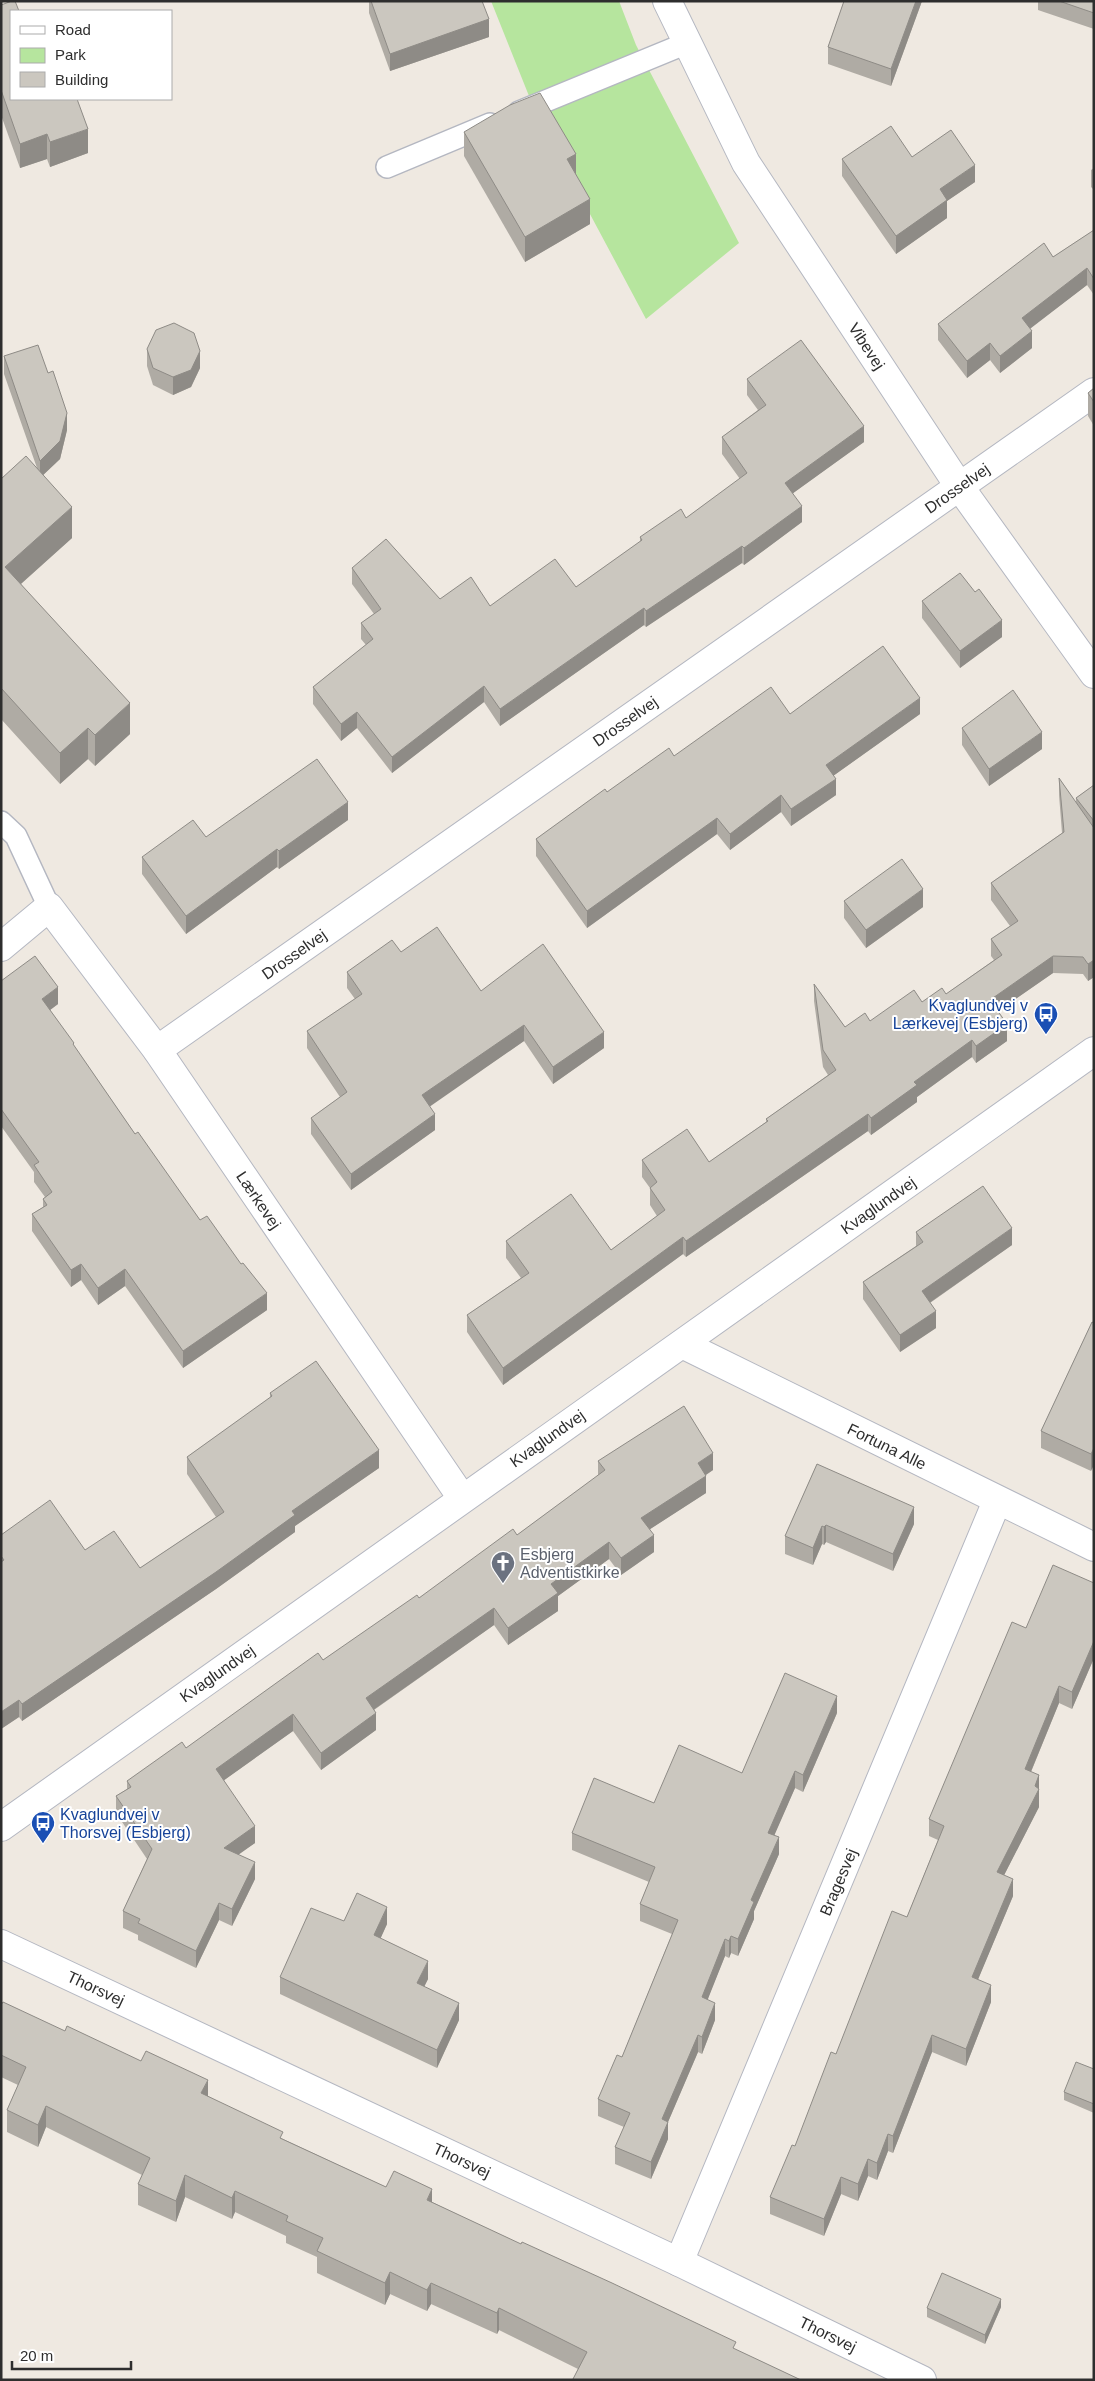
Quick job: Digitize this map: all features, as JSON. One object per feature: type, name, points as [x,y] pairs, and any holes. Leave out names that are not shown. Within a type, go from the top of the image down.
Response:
[{"type":"street","name":"Vibevej","points":[[667,1],[746,163],[959,486],[1094,674]]},
{"type":"street","name":"Drosselvej","points":[[157,1050],[1094,392]]},
{"type":"street","name":"Lærkevej","points":[[49,907],[157,1050],[462,1498]]},
{"type":"street","points":[[1,947],[49,907]]},
{"type":"street","name":"Kvaglundvej","points":[[1,1827],[462,1498],[1094,1052]]},
{"type":"street","name":"Fortuna Alle","points":[[682,1344],[997,1501],[1094,1547]]},
{"type":"street","name":"Bragesvej","points":[[679,2262],[997,1501]]},
{"type":"street","name":"Thorsvej","points":[[1,1944],[679,2262],[922,2380]]},
{"type":"lane","points":[[387,167],[687,43]]},
{"type":"lane","points":[[1,822],[16,836],[49,907]]},
{"type":"green space","points":[[491,1],[619,1],[636,45],[739,243],[646,319],[535,111]]},
{"type":"building","points":[[15,1],[19,10],[10,10],[10,100],[77,100],[88,129],[50,142],[47,134],[20,144],[1,90],[1,5]]},
{"type":"building","points":[[371,1],[482,1],[489,19],[390,54]]},
{"type":"building","points":[[844,1],[916,1],[891,69],[828,47]]},
{"type":"building","points":[[1059,1],[1094,1],[1094,13]]},
{"type":"building","points":[[540,93],[576,154],[567,159],[590,199],[525,237],[464,132],[510,105]]},
{"type":"building","points":[[891,126],[912,157],[951,130],[975,165],[940,189],[947,200],[896,236],[842,159]]},
{"type":"building","points":[[1094,230],[1094,279],[1087,268],[1022,318],[1032,331],[1000,356],[990,343],[967,361],[938,324],[1044,243],[1053,257]]},
{"type":"building","points":[[174,323],[194,333],[200,351],[191,370],[173,377],[153,368],[147,349],[156,330]]},
{"type":"building","points":[[801,340],[864,426],[785,483],[802,506],[744,548],[742,546],[646,611],[644,608],[500,709],[484,686],[392,757],[357,712],[341,724],[313,687],[373,639],[361,623],[381,609],[352,568],[386,539],[440,599],[471,577],[490,606],[555,559],[576,587],[642,540],[640,537],[681,509],[686,518],[747,473],[722,437],[766,405],[747,379]]},
{"type":"building","points":[[38,345],[48,373],[53,371],[67,413],[60,441],[40,461],[4,356]]},
{"type":"building","points":[[1094,388],[1094,402],[1088,393]]},
{"type":"building","points":[[26,456],[72,507],[5,567],[130,703],[95,735],[88,728],[60,753],[1,688],[1,479]]},
{"type":"building","points":[[960,573],[975,592],[979,589],[1002,620],[960,651],[922,601]]},
{"type":"building","points":[[883,646],[920,698],[826,765],[836,779],[791,809],[781,795],[730,834],[717,818],[587,911],[536,839],[605,789],[607,792],[669,748],[674,756],[771,687],[790,714]]},
{"type":"building","points":[[1013,690],[1042,732],[989,769],[962,728]]},
{"type":"building","points":[[317,759],[348,802],[279,851],[277,849],[186,916],[142,857],[193,820],[206,837]]},
{"type":"building","points":[[1059,778],[1094,828],[1094,960],[1088,964],[1083,957],[1053,956],[990,1000],[1007,1024],[976,1046],[972,1040],[914,1082],[917,1085],[871,1118],[868,1114],[686,1241],[683,1237],[503,1368],[467,1315],[529,1273],[506,1241],[571,1194],[611,1250],[665,1210],[650,1188],[657,1182],[642,1160],[687,1129],[709,1162],[836,1070],[823,1050],[814,984],[845,1027],[865,1013],[870,1021],[914,990],[922,1002],[942,988],[946,994],[1002,955],[991,939],[1018,921],[991,883],[1064,832]]},
{"type":"building","points":[[1094,785],[1094,821],[1076,798]]},
{"type":"building","points":[[902,859],[923,889],[866,930],[844,901]]},
{"type":"building","points":[[437,927],[481,991],[543,944],[604,1032],[553,1067],[524,1025],[422,1095],[435,1114],[351,1174],[311,1118],[347,1092],[307,1031],[362,994],[347,972],[392,940],[401,952]]},
{"type":"building","points":[[35,956],[58,987],[42,999],[135,1134],[138,1132],[200,1220],[207,1216],[241,1264],[243,1263],[267,1293],[183,1351],[125,1269],[98,1288],[81,1264],[71,1270],[32,1214],[47,1205],[43,1199],[52,1192],[34,1165],[39,1162],[1,1109],[1,981]]},
{"type":"building","points":[[983,1186],[1012,1228],[922,1291],[936,1311],[900,1335],[863,1282],[923,1242],[916,1232]]},
{"type":"building","points":[[1092,1322],[1094,1323],[1094,1448],[1091,1454],[1041,1431]]},
{"type":"building","points":[[316,1361],[379,1450],[292,1511],[295,1515],[216,1572],[22,1704],[19,1700],[1,1712],[1,1562],[4,1560],[1,1556],[1,1535],[50,1500],[85,1550],[114,1531],[140,1568],[224,1512],[187,1457],[272,1396],[270,1393]]},
{"type":"building","points":[[684,1406],[713,1453],[698,1463],[706,1476],[641,1518],[654,1535],[621,1558],[609,1542],[551,1584],[558,1593],[508,1628],[494,1608],[366,1698],[376,1713],[321,1753],[293,1714],[216,1769],[255,1826],[224,1848],[255,1862],[232,1909],[219,1903],[196,1951],[138,1923],[140,1919],[123,1911],[152,1849],[116,1796],[131,1787],[127,1781],[182,1742],[186,1748],[318,1653],[323,1660],[417,1595],[419,1598],[513,1529],[517,1535],[605,1470],[598,1461]]},
{"type":"building","points":[[817,1464],[914,1507],[893,1554],[826,1525],[822,1526],[813,1548],[785,1536]]},
{"type":"building","points":[[1053,1565],[1094,1583],[1094,1641],[1072,1692],[1059,1686],[1025,1769],[1039,1775],[1035,1786],[1039,1789],[997,1872],[1013,1879],[972,1977],[991,1985],[966,2049],[932,2035],[893,2136],[888,2134],[877,2163],[868,2159],[858,2184],[841,2177],[824,2219],[770,2197],[792,2145],[795,2146],[831,2052],[836,2054],[892,1911],[907,1917],[944,1826],[929,1819],[1012,1622],[1026,1628]]},
{"type":"building","points":[[785,1673],[837,1696],[803,1775],[795,1771],[768,1833],[779,1837],[751,1900],[754,1902],[738,1939],[731,1936],[729,1941],[725,1939],[702,1997],[715,2003],[702,2037],[698,2035],[662,2119],[668,2122],[651,2162],[615,2147],[630,2113],[598,2099],[617,2055],[622,2057],[678,1920],[640,1904],[655,1867],[572,1833],[594,1778],[654,1803],[679,1745],[742,1773]]},
{"type":"building","points":[[357,1893],[387,1907],[374,1935],[428,1961],[417,1983],[459,2003],[437,2050],[280,1977],[311,1908],[344,1921]]},
{"type":"building","points":[[3,2002],[65,2031],[67,2026],[141,2061],[146,2051],[208,2080],[201,2093],[283,2132],[280,2138],[386,2187],[394,2171],[432,2189],[427,2200],[521,2244],[522,2242],[612,2283],[736,2342],[733,2348],[801,2380],[575,2380],[573,2379],[587,2352],[499,2308],[497,2313],[431,2283],[427,2290],[390,2272],[385,2283],[317,2251],[323,2238],[286,2221],[288,2216],[235,2191],[232,2198],[185,2175],[176,2201],[138,2184],[150,2158],[46,2106],[38,2125],[7,2110],[26,2067],[1,2055],[1,2005]]},
{"type":"building","points":[[1076,2062],[1094,2069],[1094,2104],[1064,2092]]},
{"type":"building","points":[[942,2273],[1001,2299],[985,2335],[927,2308]]},
{"type":"place","name":"Kvaglundvej v Lærkevej (Esbjerg)","points":[[1046,1035]]},
{"type":"place","name":"Esbjerg Adventistkirke","points":[[503,1584]]},
{"type":"place","name":"Kvaglundvej v Thorsvej (Esbjerg)","points":[[43,1844]]}]
